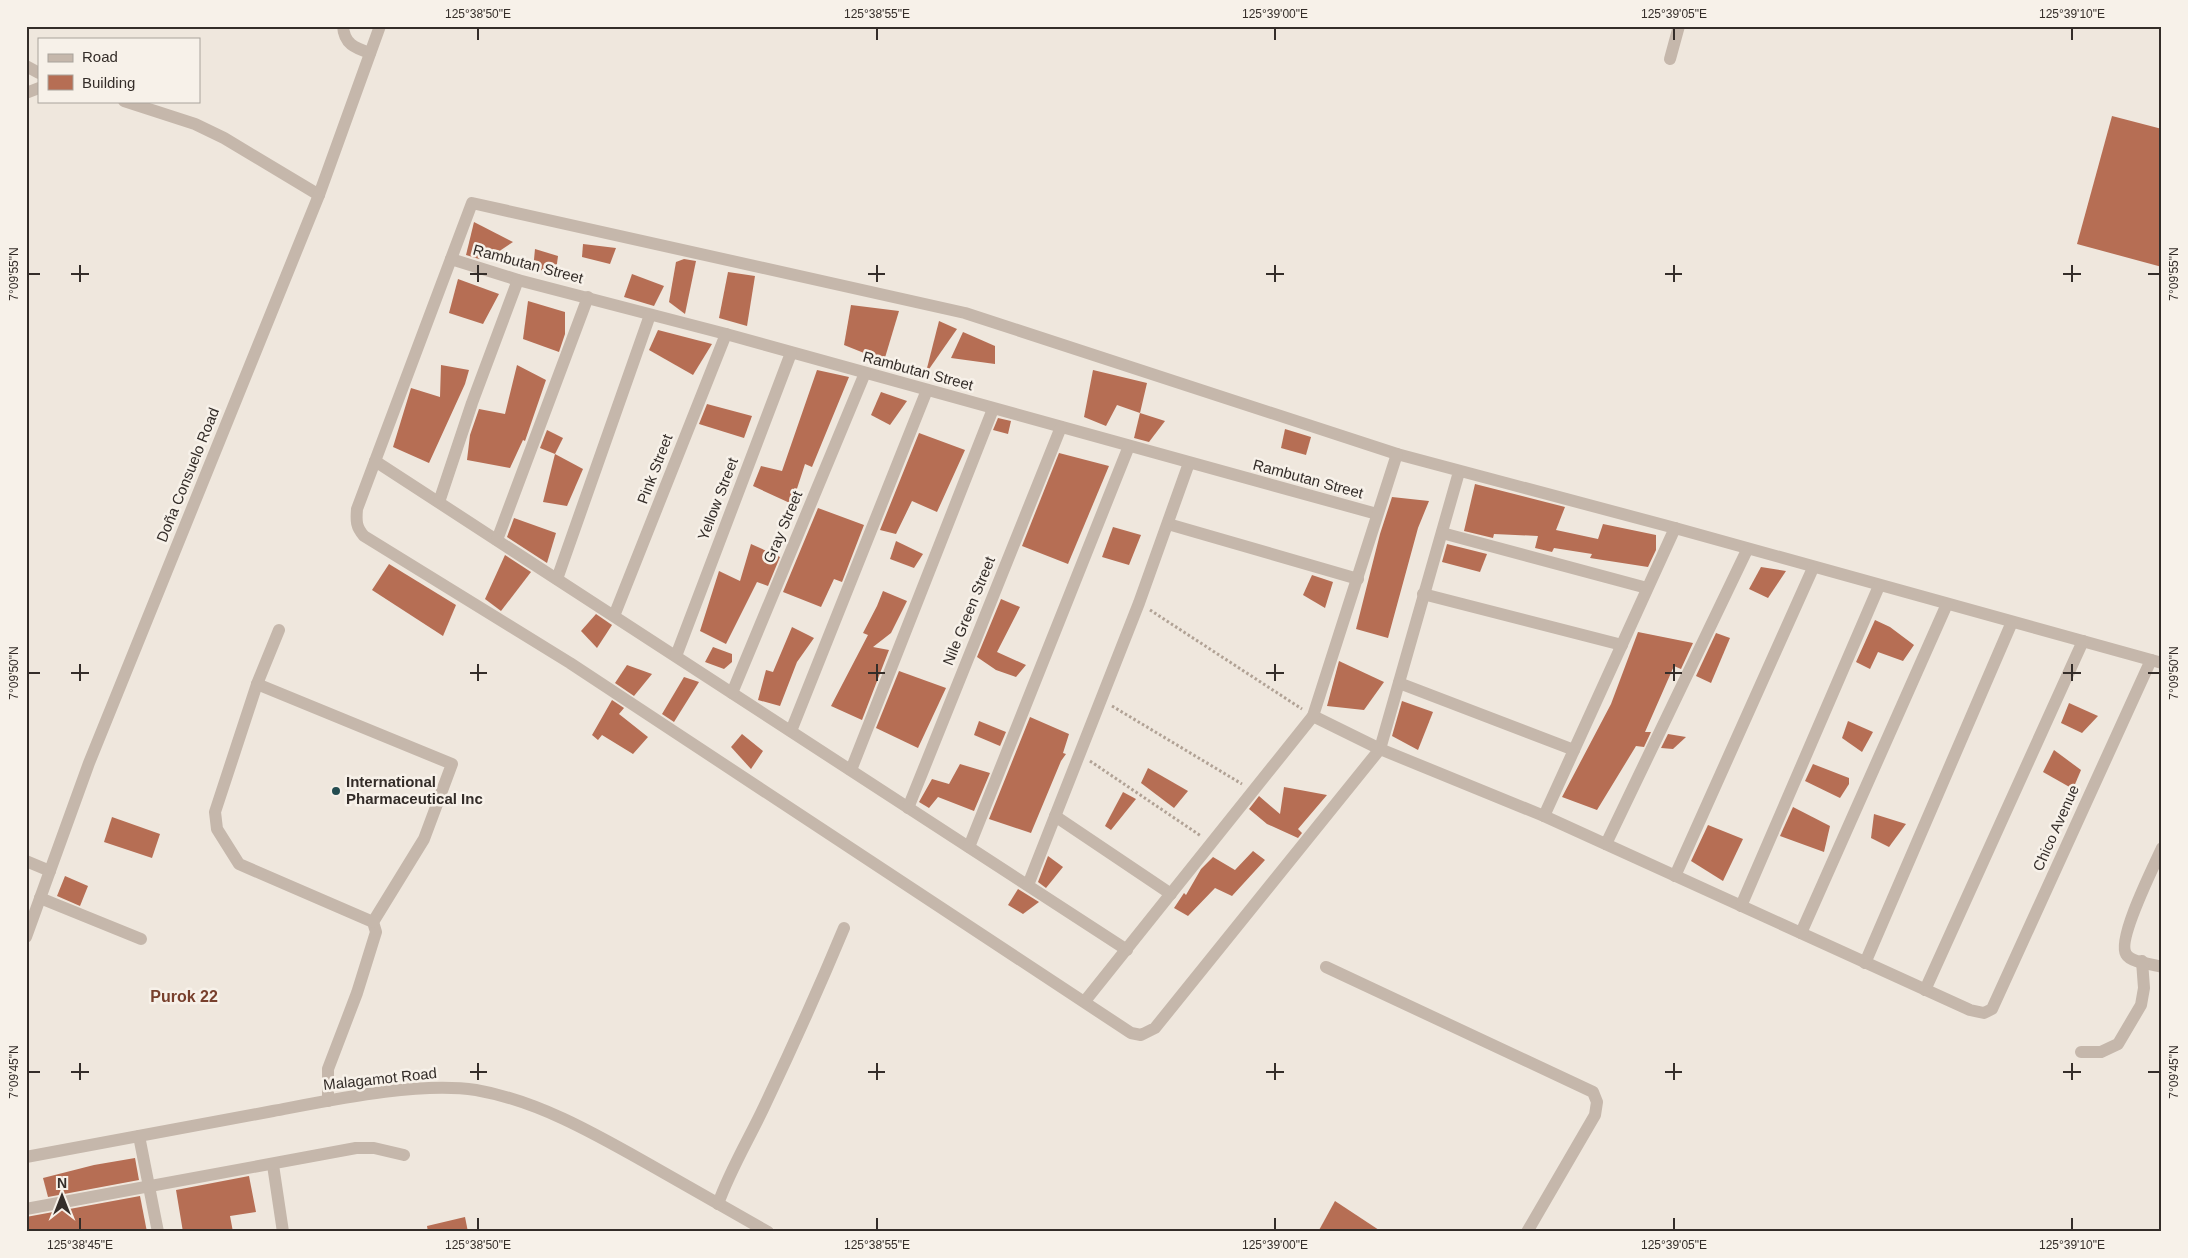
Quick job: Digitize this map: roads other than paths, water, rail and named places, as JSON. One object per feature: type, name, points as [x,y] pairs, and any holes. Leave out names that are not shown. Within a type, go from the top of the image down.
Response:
[{"type":"street","points":[[343,26],[344,35],[348,42],[370,54]]},
{"type":"street","name":"Doña Consuelo Road","points":[[26,937],[89,763],[319,195],[380,26]]},
{"type":"street","points":[[1670,59],[1679,26]]},
{"type":"street","points":[[26,66],[38,72]]},
{"type":"street","points":[[26,93],[38,88]]},
{"type":"street","points":[[127,102],[195,124],[224,138],[319,195]]},
{"type":"street","points":[[1459,472],[1380,749],[1150,1032],[1141,1035],[1131,1033],[570,663],[364,536],[358,530],[356,522],[357,509],[472,202],[964,313],[1397,454],[1675,528],[1747,550],[2156,662]]},
{"type":"street","name":"Rambutan Street","points":[[451,259],[518,280],[726,334],[1377,514]]},
{"type":"street","points":[[439,502],[472,403],[518,280]]},
{"type":"street","points":[[496,540],[588,297]]},
{"type":"street","points":[[557,579],[650,315]]},
{"type":"street","name":"Pink Street","points":[[614,616],[726,334]]},
{"type":"street","name":"Yellow Street","points":[[676,656],[792,353]]},
{"type":"street","name":"Gray Street","points":[[732,693],[865,373]]},
{"type":"street","points":[[791,731],[928,390]]},
{"type":"street","points":[[851,770],[994,408]]},
{"type":"street","name":"Nile Green Street","points":[[908,808],[1061,427]]},
{"type":"street","points":[[968,847],[1129,446]]},
{"type":"street","points":[[1085,1001],[1312,716],[1397,454]]},
{"type":"street","points":[[375,461],[1127,950]]},
{"type":"street","points":[[1028,885],[1139,603],[1189,463]]},
{"type":"street","points":[[1168,524],[1358,579]]},
{"type":"street","points":[[1544,816],[1675,528]]},
{"type":"street","points":[[1442,533],[1647,588]]},
{"type":"street","points":[[1606,844],[1747,550]]},
{"type":"street","points":[[1675,876],[1813,568]]},
{"type":"street","points":[[1741,906],[1879,586]]},
{"type":"street","points":[[1423,594],[1622,645]]},
{"type":"street","points":[[1801,933],[1947,604]]},
{"type":"street","points":[[1865,963],[2012,622]]},
{"type":"street","points":[[278,630],[257,684],[215,812],[217,829],[239,864],[373,922]]},
{"type":"street","points":[[1312,716],[1380,749],[1544,816],[1925,990],[2083,642]]},
{"type":"street","name":"Chico Avenue","points":[[1925,990],[1978,1013],[1988,1012],[1992,1009],[2156,662]]},
{"type":"street","points":[[1399,683],[1574,750]]},
{"type":"street","points":[[257,684],[452,764],[424,839],[373,922],[376,932],[357,993],[328,1069],[328,1100]]},
{"type":"street","points":[[1056,816],[1171,894]]},
{"type":"street","points":[[2160,856],[2128,927],[2124,943],[2125,953],[2129,958],[2162,967]]},
{"type":"street","points":[[26,861],[50,871]]},
{"type":"street","points":[[40,898],[141,939]]},
{"type":"street","points":[[718,1204],[728,1175],[757,1122],[810,1010],[844,928]]},
{"type":"street","points":[[2081,1052],[2101,1052],[2118,1044],[2141,1005],[2144,988],[2142,962]]},
{"type":"street","points":[[1326,967],[1593,1092],[1597,1102],[1595,1115],[1527,1232]]},
{"type":"street","name":"Malagamot Road","points":[[26,1157],[328,1100],[444,1088],[475,1090],[508,1098],[557,1116],[626,1151],[768,1232]]},
{"type":"street","points":[[139,1136],[158,1232]]},
{"type":"street","points":[[26,1209],[150,1185],[273,1165],[356,1148],[374,1148],[404,1155]]},
{"type":"street","points":[[273,1165],[284,1232]]},
{"type":"place","name":"International Pharmaceutical Inc","points":[[336,791]]},
{"type":"district","name":"Purok 22","points":[[184,996]]}]
